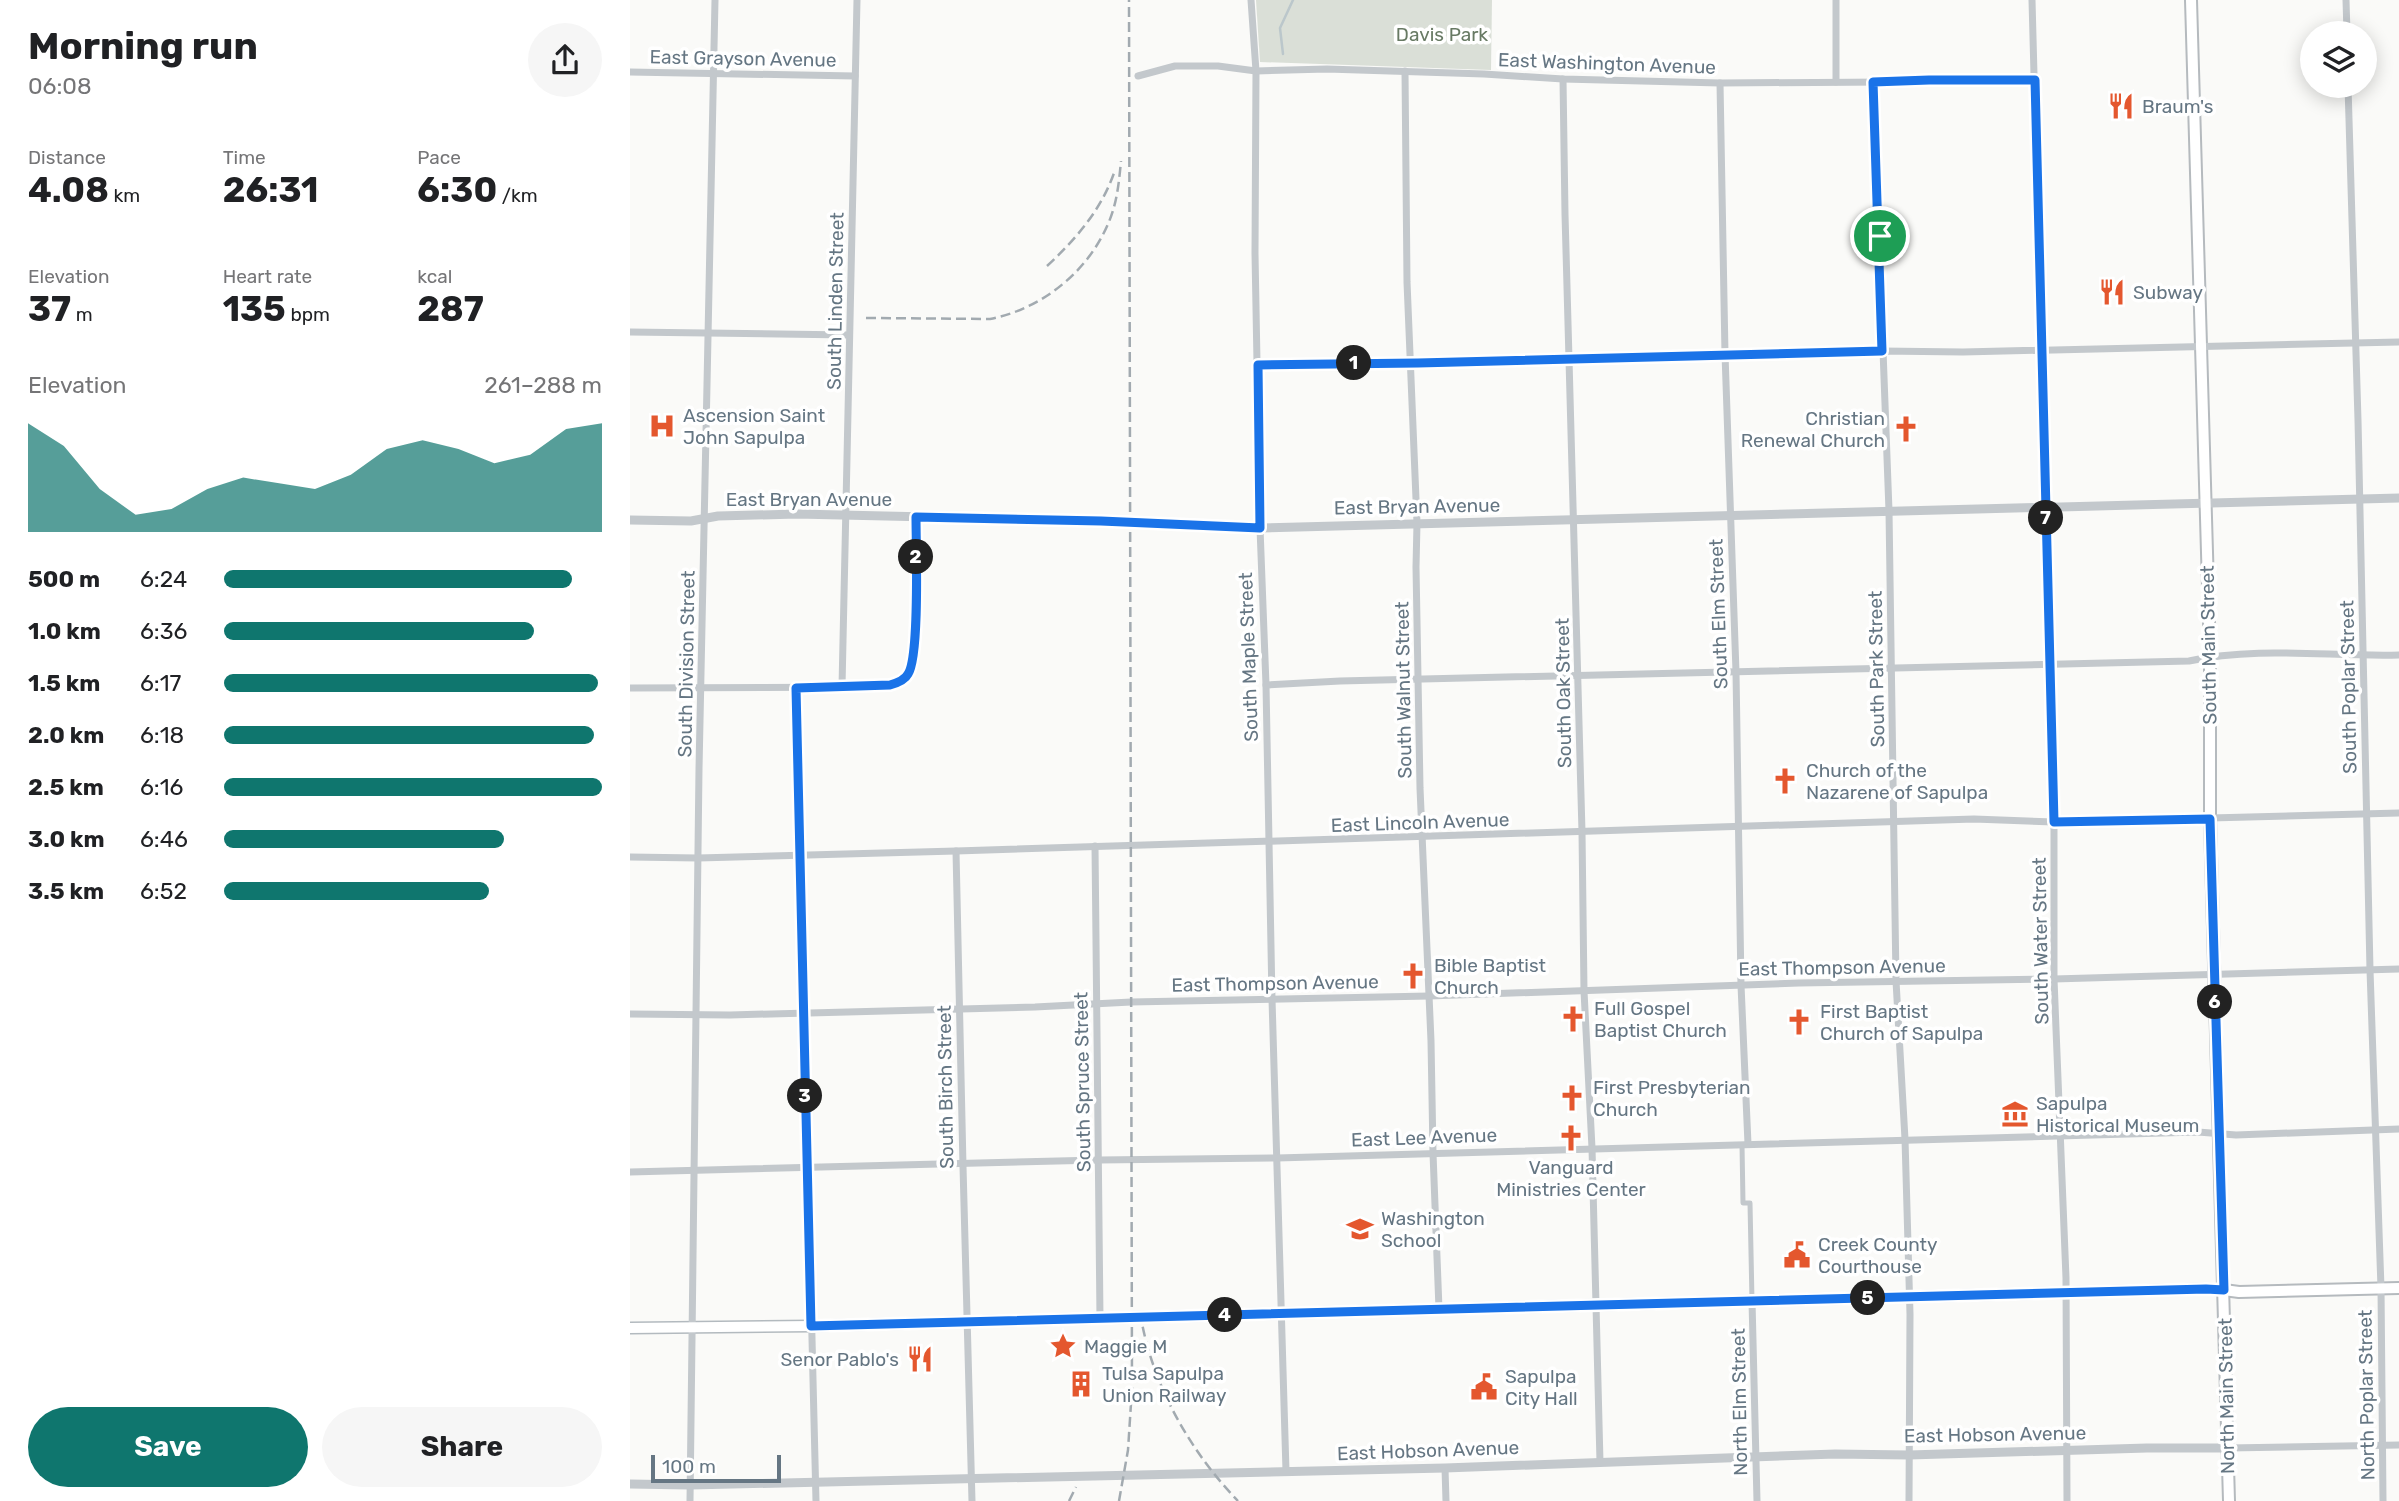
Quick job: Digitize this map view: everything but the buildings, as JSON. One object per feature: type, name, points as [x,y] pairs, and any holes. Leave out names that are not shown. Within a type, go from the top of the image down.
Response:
[{"type":"main road","name":"South Main Street","points":[[2191,0],[2210,656],[2210,819],[2224,1290]]},
{"type":"main road","points":[[630,1328],[691,1329],[2067,1293],[2399,1288]]},
{"type":"main road","name":"North Main Street","points":[[2224,1290],[2229,1501]]},
{"type":"street","name":"South Division Street","points":[[690,1501],[698,858],[715,0]]},
{"type":"street","name":"South Linden Street","points":[[842,687],[857,0]]},
{"type":"street","name":"South Maple Street","points":[[1251,0],[1256,71],[1255,253],[1260,528],[1286,1471]]},
{"type":"street","points":[[1836,0],[1836,82]]},
{"type":"street","name":"South Water Street","points":[[2032,0],[2054,822],[2054,979],[2067,1293],[2067,1501]]},
{"type":"street","points":[[2346,0],[2347,21]]},
{"type":"street","name":"East Washington Avenue","points":[[1138,76],[1175,66],[1218,66],[1256,71],[1405,71],[1720,83],[2035,80]]},
{"type":"street","name":"South Walnut Street","points":[[1405,71],[1407,282],[1417,523],[1422,837],[1439,1308]]},
{"type":"street","name":"East Grayson Avenue","points":[[630,72],[855,76]]},
{"type":"street","name":"South Oak Street","points":[[1563,79],[1584,991],[1592,1148],[1600,1462]]},
{"type":"street","name":"South Park Street","points":[[1873,82],[1889,511],[1896,981],[1910,1297],[1909,1501]]},
{"type":"street","name":"South Elm Street","points":[[1720,83],[1725,354],[1736,672],[1745,1144],[1743,1203],[1750,1203],[1752,1301]]},
{"type":"street","name":"South Poplar Street","points":[[2348,98],[2370,970],[2381,1288]]},
{"type":"street","points":[[630,332],[849,335]]},
{"type":"street","points":[[1258,365],[2399,342]]},
{"type":"street","name":"East Bryan Avenue","points":[[630,520],[691,520],[777,514],[1101,521],[1260,528],[2399,498]]},
{"type":"street","points":[[630,688],[842,687],[890,685],[900,682],[908,675],[915,653],[916,517]]},
{"type":"street","points":[[1266,685],[1892,667],[2049,666],[2189,661],[2210,656],[2399,655]]},
{"type":"street","points":[[796,688],[816,1501]]},
{"type":"street","name":"East Lincoln Avenue","points":[[630,857],[698,858],[956,851],[1974,819],[2054,822],[2399,813]]},
{"type":"street","name":"South Spruce Street","points":[[1095,846],[1100,1318]]},
{"type":"street","name":"South Birch Street","points":[[956,851],[972,1501]]},
{"type":"street","name":"East Thompson Avenue","points":[[630,1014],[696,1015],[2399,969]]},
{"type":"street","name":"East Lee Avenue","points":[[630,1172],[1278,1158],[1905,1139],[2062,1138],[2198,1132],[2240,1135],[2399,1129]]},
{"type":"street","name":"North Poplar Street","points":[[2381,1288],[2383,1501]]},
{"type":"street","name":"North Elm Street","points":[[1752,1301],[1757,1501]]},
{"type":"street","points":[[2228,1448],[2399,1445]]},
{"type":"street","name":"East Hobson Avenue","points":[[630,1484],[972,1479],[1444,1468],[1756,1457],[2228,1448]]},
{"type":"street","points":[[1444,1468],[1446,1501]]},
{"type":"green space","name":"Davis Park","points":[[1256,0],[1492,0],[1491,70],[1260,62]]},
{"type":"waterway","points":[[1283,54],[1280,28],[1293,0]]},
{"type":"railway","points":[[1119,1501],[1128,1450],[1132,1388],[1129,0]]},
{"type":"railway","points":[[866,318],[990,319],[1027,307],[1044,297],[1075,273],[1099,242],[1114,209],[1121,161]]},
{"type":"railway","points":[[1047,266],[1087,223],[1109,187],[1114,173]]},
{"type":"railway","points":[[1140,1312],[1153,1364],[1175,1414],[1188,1438],[1238,1501]]},
{"type":"railway","points":[[1069,1501],[1076,1487]]},
{"type":"place","name":"Braum's","points":[[2121,106]]},
{"type":"place","name":"Subway","points":[[2112,292]]},
{"type":"place","name":"Ascension Saint John Sapulpa","points":[[662,426]]},
{"type":"place","name":"Christian Renewal Church","points":[[1906,429]]},
{"type":"place","name":"Church of the Nazarene of Sapulpa","points":[[1785,781]]},
{"type":"place","name":"Bible Baptist Church","points":[[1413,976]]},
{"type":"place","name":"Full Gospel Baptist Church","points":[[1573,1019]]},
{"type":"place","name":"First Baptist Church of Sapulpa","points":[[1799,1022]]},
{"type":"place","name":"First Presbyterian Church","points":[[1572,1098]]},
{"type":"place","name":"Sapulpa Historical Museum","points":[[2015,1114]]},
{"type":"place","name":"Vanguard Ministries Center","points":[[1571,1138]]},
{"type":"place","name":"Washington School","points":[[1360,1229]]},
{"type":"place","name":"Creek County Courthouse","points":[[1797,1255]]},
{"type":"place","name":"Maggie M","points":[[1063,1346]]},
{"type":"place","name":"Senor Pablo's","points":[[920,1359]]},
{"type":"place","name":"Tulsa Sapulpa Union Railway","points":[[1081,1384]]},
{"type":"place","name":"Sapulpa City Hall","points":[[1484,1387]]},
{"type":"route","points":[[2035,80],[2054,822],[2210,819],[2224,1290],[811,1326],[796,688],[874,687],[900,682],[908,675],[915,653],[916,517],[1260,528],[1258,365],[1882,351],[1880,236],[1873,82],[2035,80]]}]
